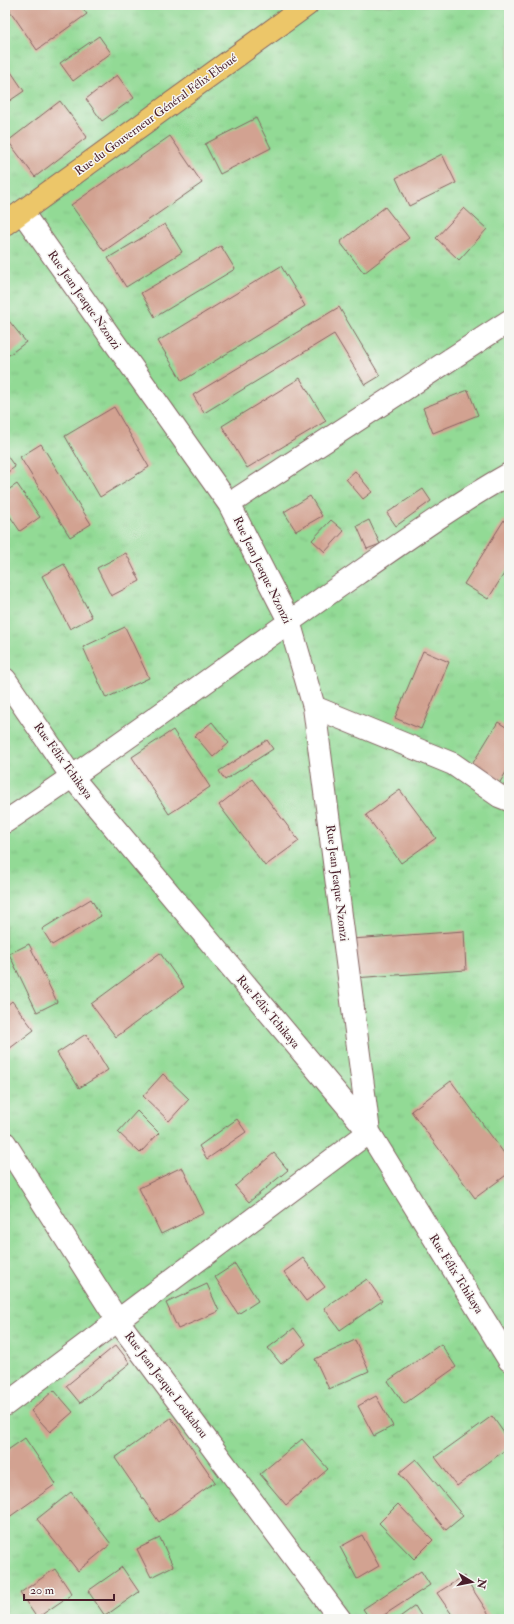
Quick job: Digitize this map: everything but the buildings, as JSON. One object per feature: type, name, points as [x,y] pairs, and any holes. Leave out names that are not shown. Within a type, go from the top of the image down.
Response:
[{"type":"main road","name":"Rue du Gouverneur Général Félix Eboué","points":[[14,218],[307,5]]},
{"type":"street","name":"Rue Jean Jeaque Nzonzi","points":[[14,218],[229,504],[289,621],[314,707],[370,1132]]},
{"type":"street","points":[[229,504],[509,321]]},
{"type":"street","points":[[5,822],[72,777],[289,621],[471,496],[509,474]]},
{"type":"street","name":"Rue Félix Tchikaya","points":[[5,679],[72,777],[370,1132],[509,1360]]},
{"type":"street","points":[[314,707],[453,764],[499,796],[509,800]]},
{"type":"street","points":[[5,1405],[370,1132]]},
{"type":"street","name":"Rue Jean Jeaque Loukabou","points":[[5,1143],[118,1321],[340,1619]]},
{"type":"green space","points":[[5,5],[509,5],[509,1619],[5,1619]]}]
